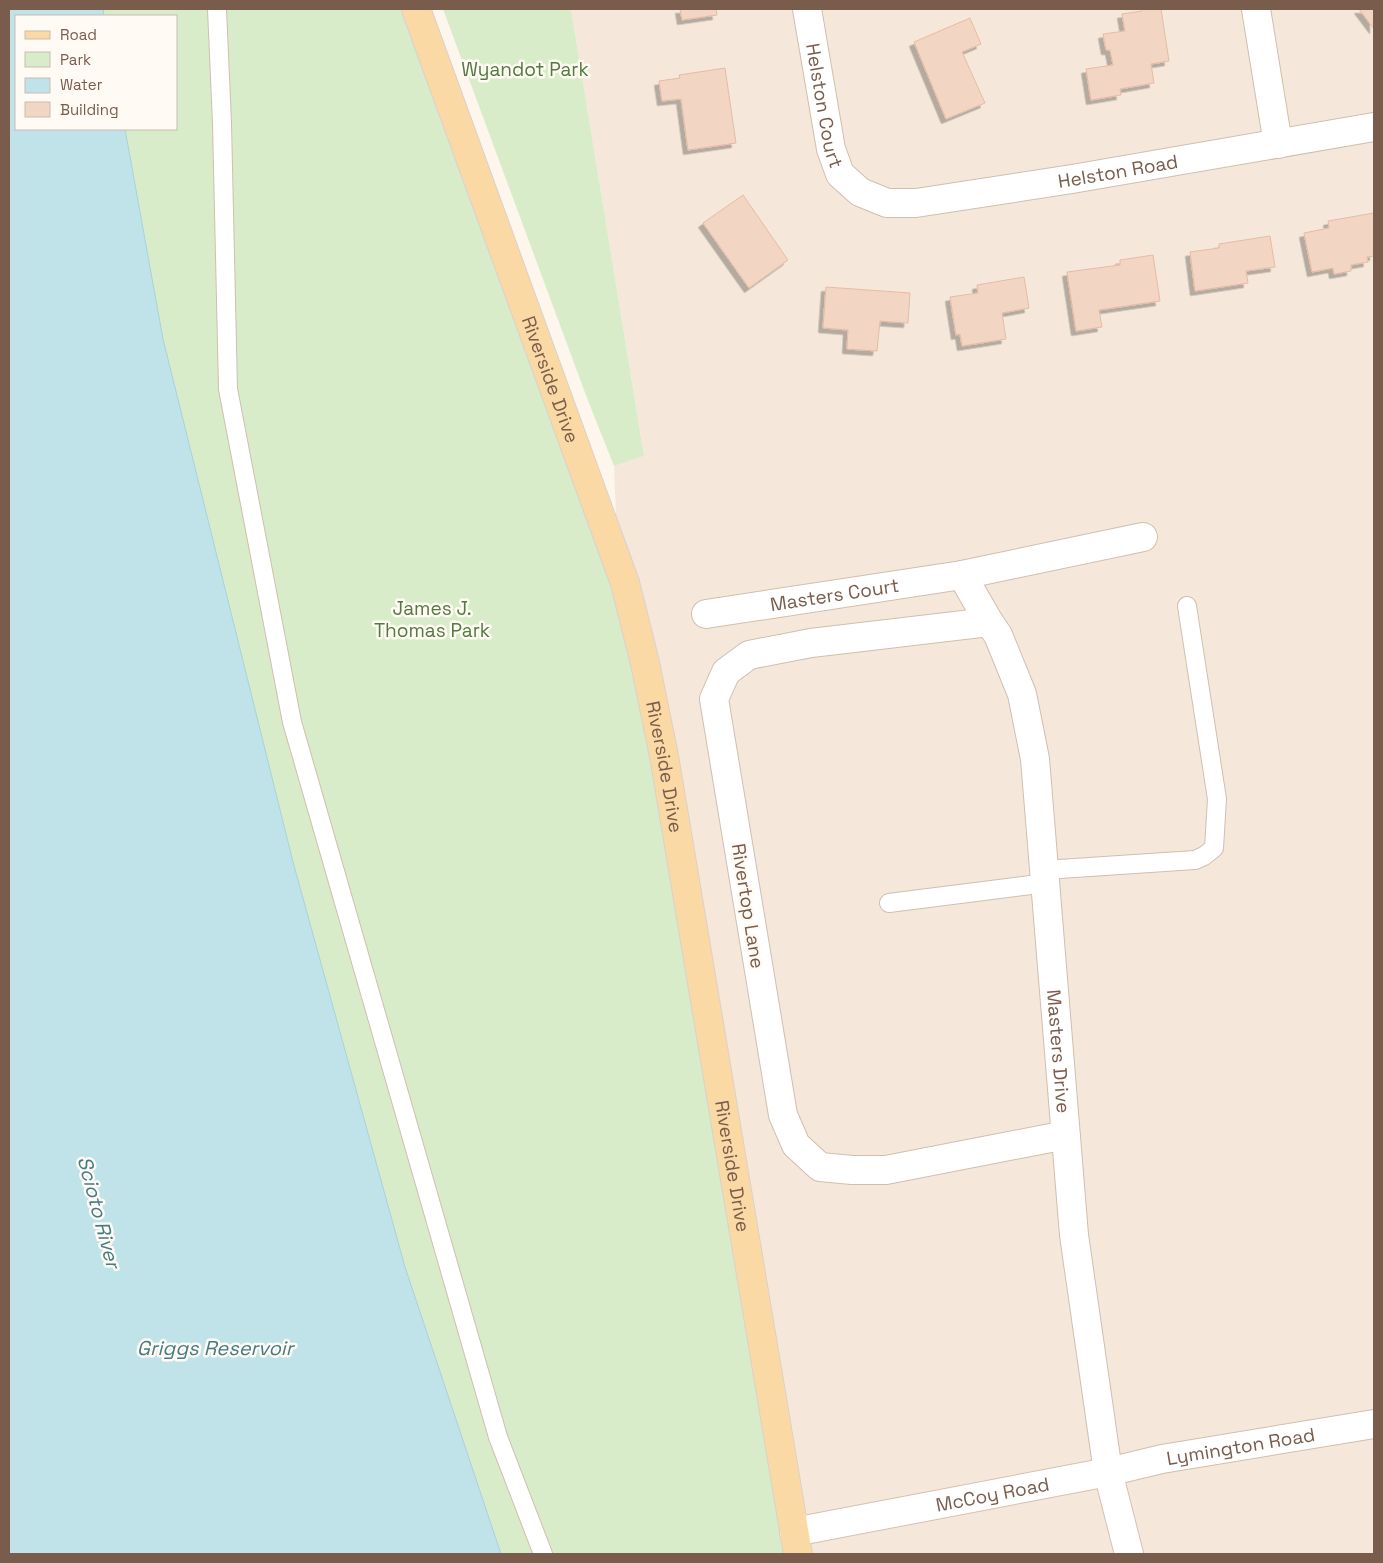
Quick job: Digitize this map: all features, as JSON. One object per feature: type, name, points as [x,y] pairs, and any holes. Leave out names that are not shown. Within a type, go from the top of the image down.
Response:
[{"type":"main road","name":"Riverside Drive","points":[[416,9],[625,583],[664,756],[796,1543]]},
{"type":"street","name":"Helston Court","points":[[807,9],[830,149],[840,174],[860,192]]},
{"type":"street","points":[[1256,9],[1278,144]]},
{"type":"street","name":"Helston Road","points":[[860,192],[888,203],[916,203],[1374,128]]},
{"type":"street","name":"Masters Court","points":[[706,614],[962,575],[1143,537]]},
{"type":"street","points":[[962,575],[993,629]]},
{"type":"street","name":"Masters Drive","points":[[993,629],[1022,694],[1035,760],[1074,1235],[1108,1472]]},
{"type":"street","name":"Rivertop Lane","points":[[993,629],[811,643],[749,655],[726,672],[714,698],[783,1115],[796,1145],[820,1167],[852,1170],[886,1170],[1066,1135]]},
{"type":"street","name":"Lymington Road","points":[[1108,1472],[1162,1459],[1374,1424]]},
{"type":"street","name":"McCoy Road","points":[[796,1543],[1108,1472]]},
{"type":"street","points":[[1108,1472],[1129,1554]]},
{"type":"lane","points":[[216,9],[222,123],[228,389],[292,722],[498,1437],[543,1554]]},
{"type":"lane","points":[[889,903],[1045,877],[1195,860],[1214,848],[1216,799],[1187,606]]},
{"type":"shaded area","points":[[571,9],[1374,9],[1374,1554],[798,1554],[618,565],[614,466],[644,456]]},
{"type":"green space","name":"James J. Thomas Park","points":[[103,9],[416,9],[618,565],[798,1554],[501,1554],[405,1267],[293,862],[163,339],[125,130],[178,130],[178,15],[104,15]]},
{"type":"green space","name":"Wyandot Park","points":[[443,9],[571,9],[644,456],[614,466]]},
{"type":"water","name":"Griggs Reservoir","points":[[9,9],[103,9],[104,15],[15,15],[15,130],[125,130],[163,339],[293,862],[405,1267],[501,1554],[9,1554]]},
{"type":"building","points":[[680,9],[716,9],[717,15],[682,20]]},
{"type":"building","points":[[1142,9],[1161,9],[1169,61],[1151,64],[1154,83],[1120,89],[1121,95],[1091,100],[1086,69],[1113,65],[1110,50],[1106,50],[1103,34],[1125,31],[1122,14],[1142,11]]},
{"type":"building","points":[[1359,9],[1374,9],[1374,29]]},
{"type":"building","points":[[970,18],[981,44],[962,52],[985,103],[946,119],[914,42]]},
{"type":"building","points":[[725,68],[736,143],[688,150],[681,99],[662,101],[659,81],[680,78],[679,75]]},
{"type":"building","points":[[743,195],[788,260],[749,288],[703,223]]},
{"type":"building","points":[[1374,213],[1374,256],[1367,257],[1368,262],[1351,265],[1351,271],[1334,274],[1333,268],[1312,272],[1304,233],[1329,228],[1328,221]]},
{"type":"building","points":[[1270,236],[1275,267],[1246,271],[1248,283],[1195,291],[1190,252],[1219,248],[1219,244]]},
{"type":"building","points":[[1153,255],[1160,301],[1099,310],[1102,327],[1076,331],[1067,272],[1120,265],[1120,260]]},
{"type":"building","points":[[1024,277],[1029,308],[1002,313],[1006,339],[962,346],[960,334],[956,335],[950,297],[978,293],[977,285]]},
{"type":"building","points":[[826,287],[910,293],[908,323],[880,321],[877,351],[847,349],[848,330],[823,328]]},
{"type":"water label","name":"Scioto River","points":[[99,1212]]}]
